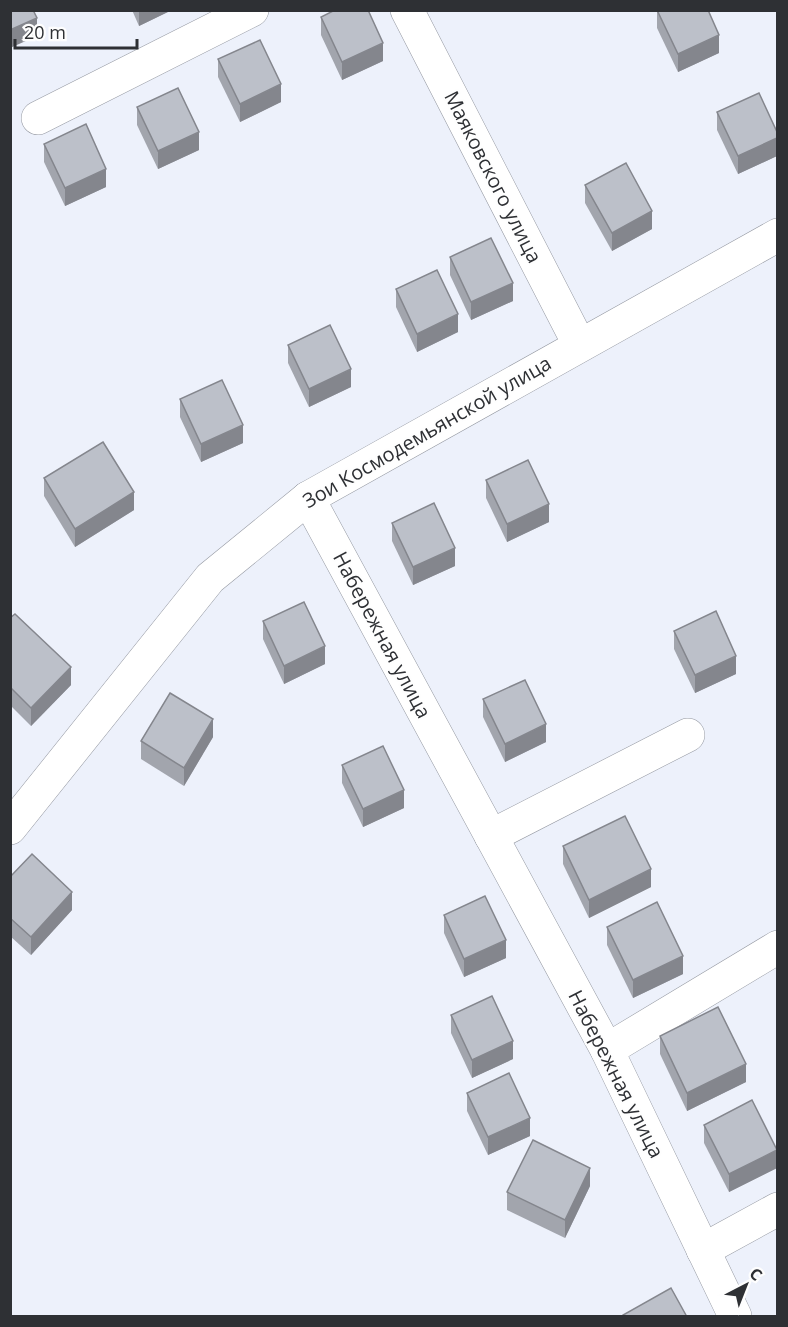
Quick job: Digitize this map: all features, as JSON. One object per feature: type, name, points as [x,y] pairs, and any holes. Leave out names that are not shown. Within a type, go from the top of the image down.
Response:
[{"type":"street","points":[[38,118],[252,10]]},
{"type":"street","name":"Маяковского улица","points":[[407,10],[579,344]]},
{"type":"street","name":"Зои Космодемьянской улица","points":[[10,828],[210,578],[308,498],[777,235]]},
{"type":"street","name":"Набережная улица","points":[[308,498],[607,1050],[735,1317]]},
{"type":"street","points":[[491,836],[688,735]]},
{"type":"street","points":[[607,1050],[777,946]]},
{"type":"street","points":[[703,1250],[777,1209]]},
{"type":"building","points":[[10,10],[33,10],[37,18],[10,30]]},
{"type":"building","points":[[335,10],[368,10],[383,43],[342,62],[321,17]]},
{"type":"building","points":[[657,10],[708,10],[719,35],[678,54]]},
{"type":"building","points":[[260,40],[281,84],[240,104],[218,59]]},
{"type":"building","points":[[178,88],[199,132],[158,151],[137,107]]},
{"type":"building","points":[[759,93],[777,132],[777,138],[738,156],[717,112]]},
{"type":"building","points":[[86,124],[106,169],[65,188],[44,144]]},
{"type":"building","points":[[626,163],[652,211],[612,233],[585,185]]},
{"type":"building","points":[[491,238],[513,283],[471,302],[450,257]]},
{"type":"building","points":[[437,270],[458,314],[417,334],[396,289]]},
{"type":"building","points":[[330,325],[351,369],[309,389],[288,345]]},
{"type":"building","points":[[222,380],[243,425],[201,444],[180,399]]},
{"type":"building","points":[[103,442],[134,492],[75,529],[44,478]]},
{"type":"building","points":[[528,460],[549,504],[507,524],[486,480]]},
{"type":"building","points":[[434,503],[455,548],[413,567],[392,523]]},
{"type":"building","points":[[304,602],[325,646],[284,666],[263,621]]},
{"type":"building","points":[[716,611],[736,656],[695,675],[674,631]]},
{"type":"building","points":[[15,614],[71,667],[31,708],[10,687],[10,618]]},
{"type":"building","points":[[525,680],[546,724],[505,744],[483,699]]},
{"type":"building","points":[[170,693],[213,719],[184,768],[141,741]]},
{"type":"building","points":[[383,746],[404,790],[363,809],[342,765]]},
{"type":"building","points":[[625,816],[651,869],[589,900],[563,846]]},
{"type":"building","points":[[32,854],[72,892],[31,937],[10,918],[10,877]]},
{"type":"building","points":[[485,896],[506,940],[464,959],[444,915]]},
{"type":"building","points":[[657,902],[683,956],[633,980],[607,927]]},
{"type":"building","points":[[492,996],[513,1041],[472,1060],[451,1015]]},
{"type":"building","points":[[718,1007],[746,1064],[687,1093],[660,1036]]},
{"type":"building","points":[[509,1073],[530,1118],[488,1137],[467,1093]]},
{"type":"building","points":[[752,1100],[777,1150],[729,1174],[704,1125]]},
{"type":"building","points":[[533,1140],[590,1168],[565,1220],[507,1192]]},
{"type":"building","points":[[671,1288],[687,1317],[624,1317],[623,1315]]}]
